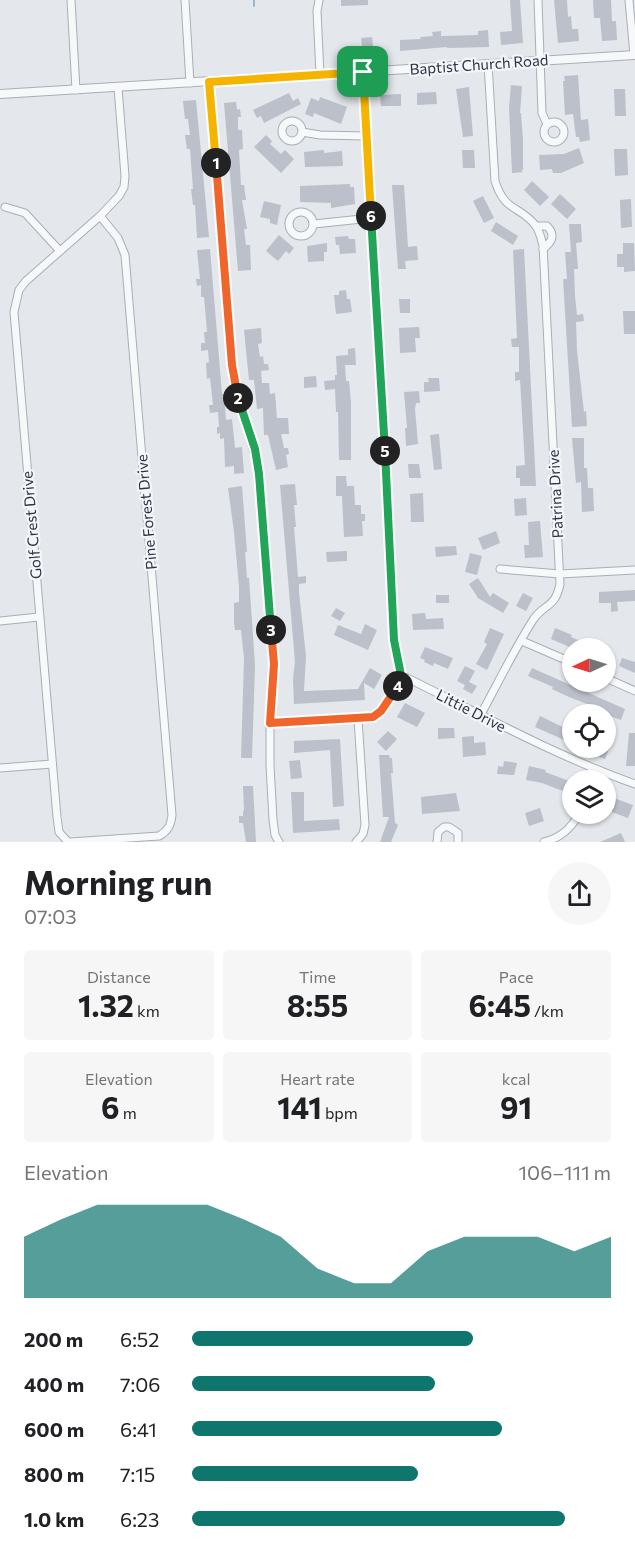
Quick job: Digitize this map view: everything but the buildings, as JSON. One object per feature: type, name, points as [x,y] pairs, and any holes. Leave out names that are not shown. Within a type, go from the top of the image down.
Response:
[{"type":"street","points":[[70,0],[76,90]]},
{"type":"street","points":[[185,0],[190,83]]},
{"type":"street","points":[[319,0],[317,10],[320,74]]},
{"type":"street","points":[[538,0],[542,113],[547,124]]},
{"type":"street","points":[[629,0],[634,55]]},
{"type":"street","name":"Baptist Church Road","points":[[0,94],[634,55]]},
{"type":"street","name":"Patrina Drive","points":[[481,714],[535,617],[552,604],[557,597],[560,584],[543,249],[540,232],[536,226],[510,207],[501,197],[495,181],[488,64]]},
{"type":"street","points":[[270,723],[373,717],[381,711],[398,685],[401,675],[394,640],[363,72]]},
{"type":"street","points":[[209,82],[234,383],[255,449],[259,474],[274,664],[270,723],[273,820],[275,836],[279,842]]},
{"type":"street","name":"Golf Crest Drive","points":[[69,842],[59,832],[57,817],[14,312],[19,290],[26,281],[100,216],[119,196],[124,187],[118,88]]},
{"type":"street","points":[[302,132],[343,137],[366,135]]},
{"type":"street","points":[[5,207],[25,213],[60,251]]},
{"type":"street","name":"Pine Forest Drive","points":[[69,842],[159,836],[166,832],[171,824],[172,815],[125,255],[118,238],[100,216]]},
{"type":"street","points":[[314,224],[371,218]]},
{"type":"street","name":"Patrina Drive","points":[[536,226],[547,226],[553,233],[549,245],[543,249]]},
{"type":"street","points":[[500,569],[560,574],[635,570]]},
{"type":"street","points":[[0,621],[39,618]]},
{"type":"street","points":[[522,641],[562,658]]},
{"type":"street","name":"Littie Drive","points":[[401,675],[536,744],[635,784]]},
{"type":"street","points":[[616,682],[635,691]]},
{"type":"street","points":[[356,842],[363,834],[365,825],[358,719]]},
{"type":"street","points":[[0,768],[52,764]]},
{"type":"street","points":[[544,842],[553,840],[570,829],[573,824]]},
{"type":"street","points":[[437,842],[438,832],[444,827],[449,827],[458,833],[458,842]]},
{"type":"waterway","points":[[254,0],[254,6]]},
{"type":"route","points":[[363,72],[390,528],[394,640],[401,675],[398,685],[381,711],[373,717],[270,723],[274,664],[259,474],[255,449],[234,383],[209,82],[363,72]]}]
